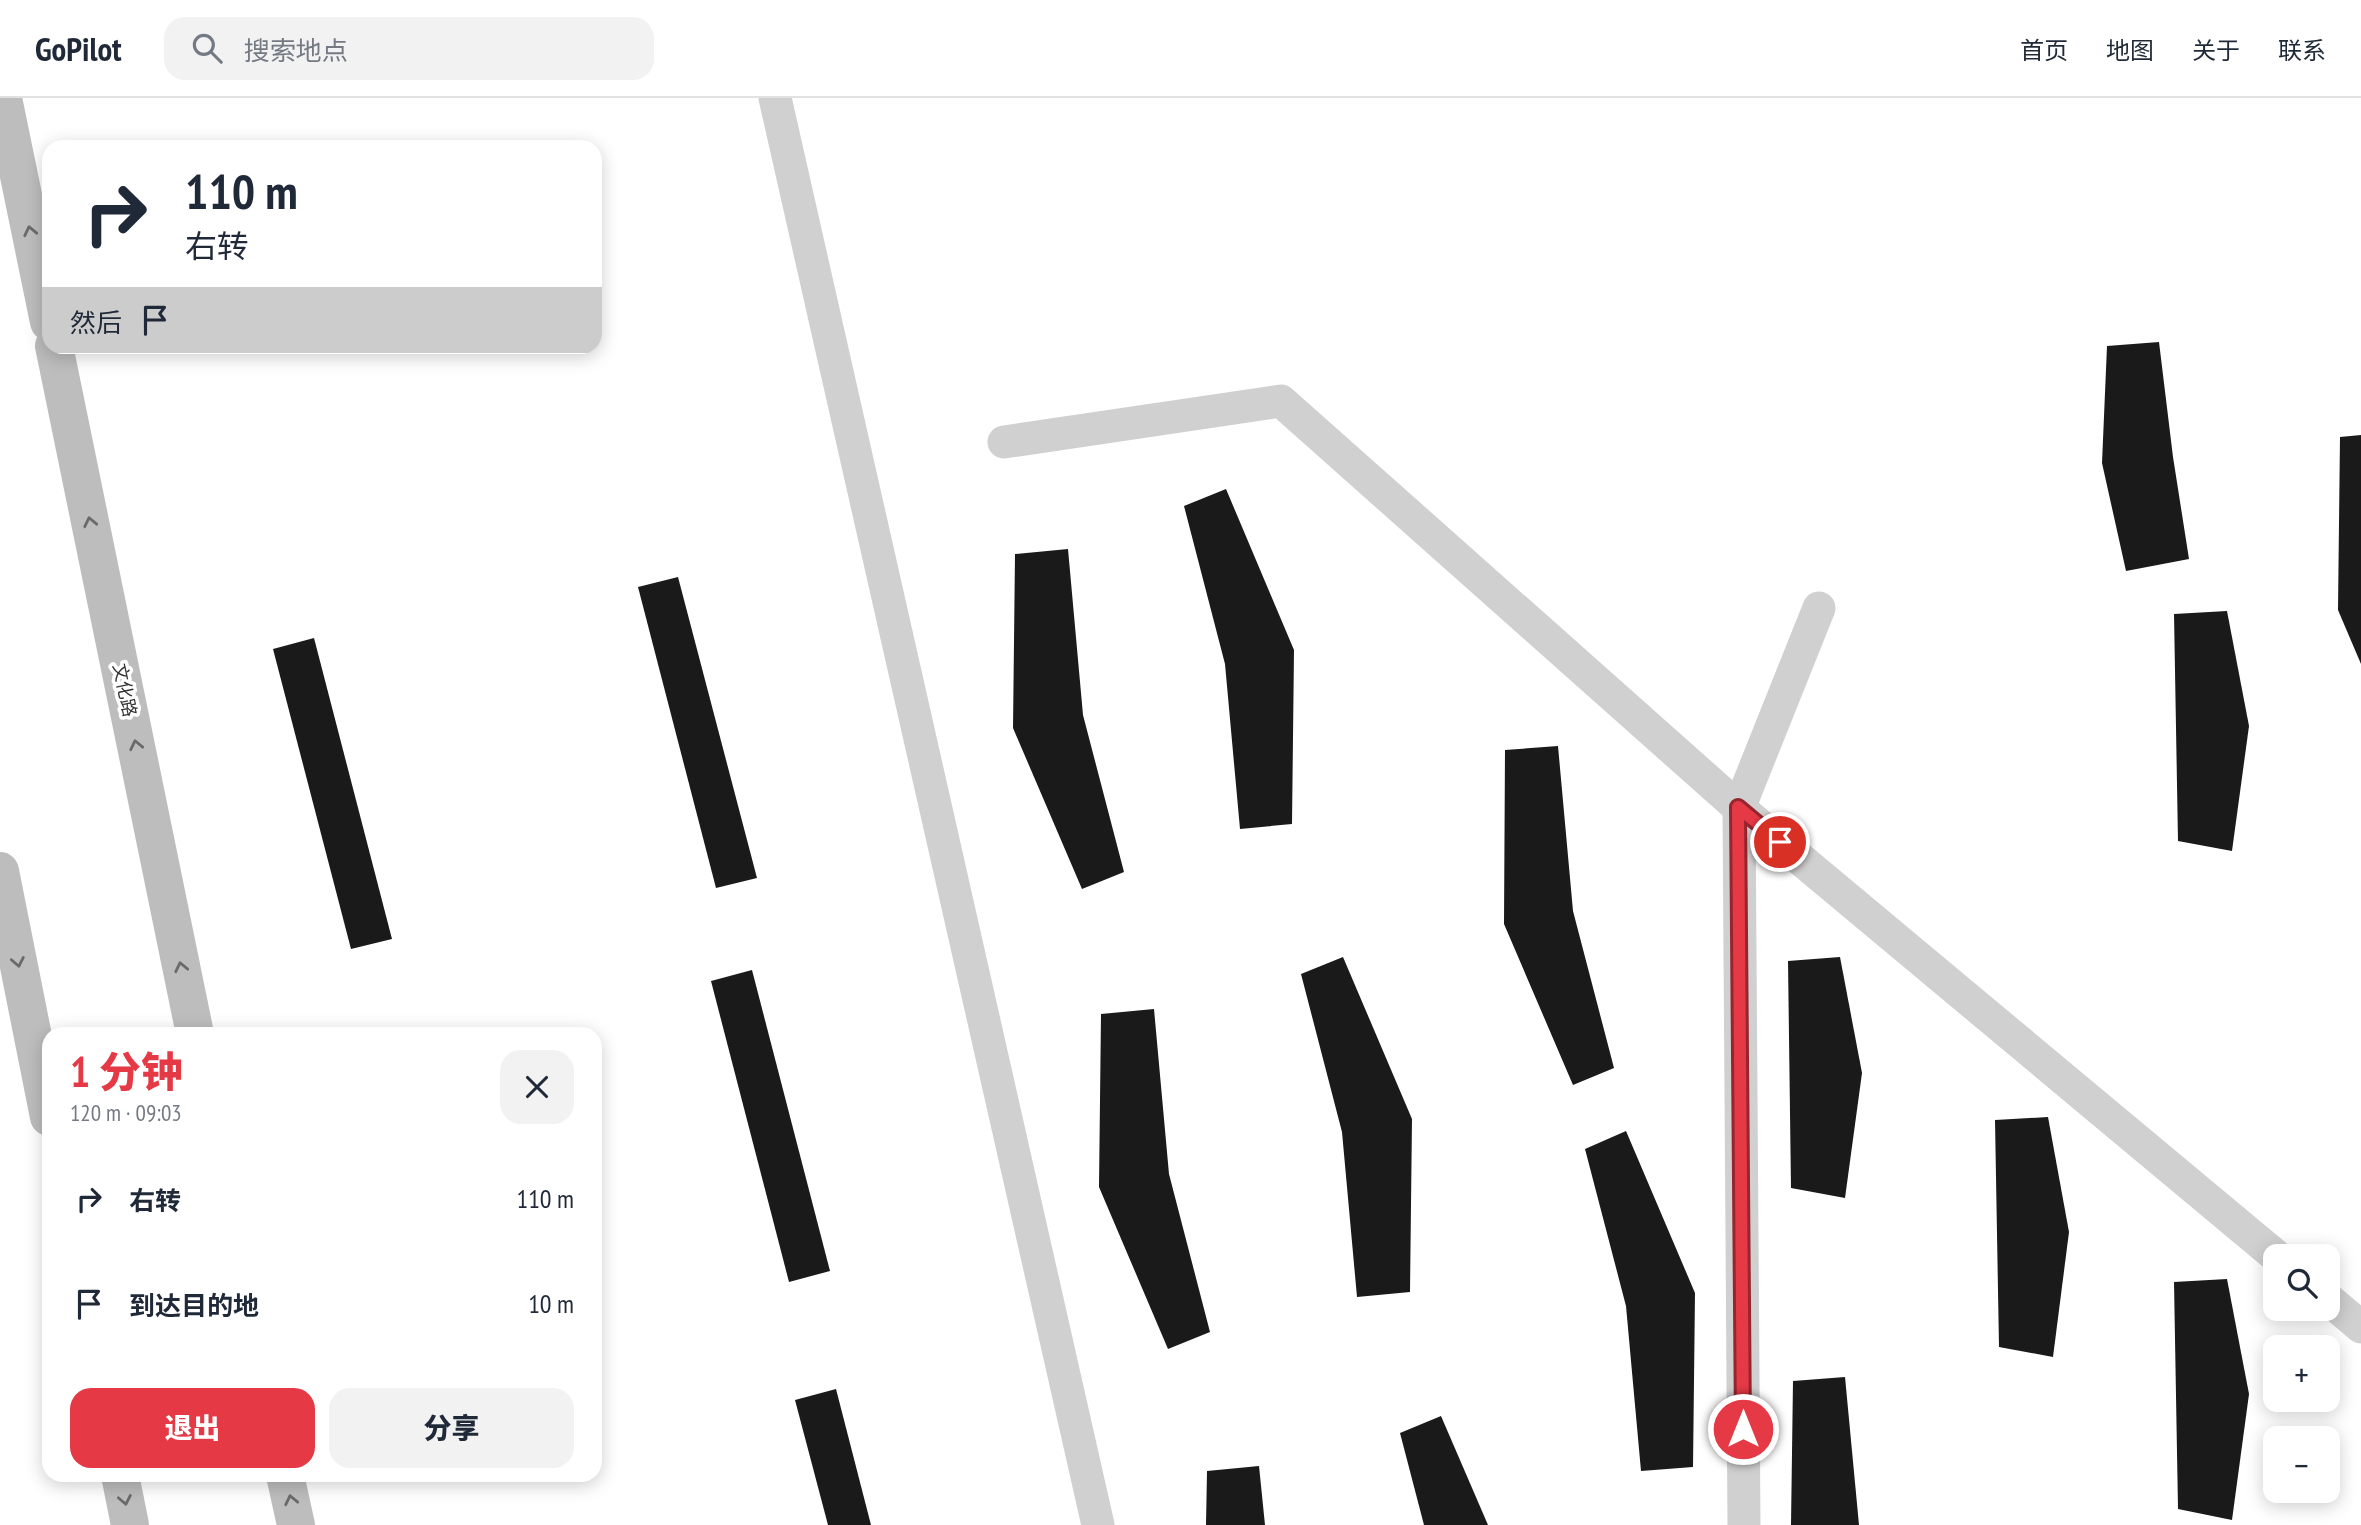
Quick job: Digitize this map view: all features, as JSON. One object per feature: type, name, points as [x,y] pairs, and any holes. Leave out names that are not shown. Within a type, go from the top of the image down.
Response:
[{"type":"main road","points":[[3,98],[42,288]]},
{"type":"main road","name":"文化路","points":[[56,354],[194,1027]]},
{"type":"main road","points":[[0,871],[42,1082]]},
{"type":"main road","points":[[121,1482],[130,1525]]},
{"type":"main road","points":[[287,1482],[296,1525]]},
{"type":"street","points":[[775,98],[1098,1525]]},
{"type":"street","points":[[1004,442],[1281,401],[1738,807],[2263,1245]]},
{"type":"street","points":[[1744,1525],[1738,807],[1819,608]]},
{"type":"street","points":[[2340,1309],[2361,1327]]},
{"type":"building","points":[[2159,342],[2189,559],[2126,571],[2102,463],[2107,346]]},
{"type":"building","points":[[2361,435],[2361,664],[2338,610],[2340,437]]},
{"type":"building","points":[[1226,489],[1294,650],[1292,824],[1240,829],[1225,664],[1184,506]]},
{"type":"building","points":[[1068,549],[1083,715],[1124,872],[1082,889],[1013,728],[1015,554]]},
{"type":"building","points":[[678,577],[757,878],[716,888],[638,587]]},
{"type":"building","points":[[2227,611],[2249,726],[2232,851],[2178,841],[2174,614]]},
{"type":"building","points":[[314,638],[392,939],[351,949],[273,649]]},
{"type":"building","points":[[1558,746],[1573,911],[1614,1068],[1573,1085],[1504,924],[1505,750]]},
{"type":"building","points":[[1343,957],[1412,1119],[1410,1292],[1357,1297],[1342,1132],[1301,974]]},
{"type":"building","points":[[1840,957],[1862,1073],[1845,1198],[1791,1188],[1788,961]]},
{"type":"building","points":[[752,970],[830,1271],[789,1282],[711,981]]},
{"type":"building","points":[[1154,1009],[1169,1174],[1210,1332],[1168,1349],[1099,1187],[1101,1014]]},
{"type":"building","points":[[2048,1117],[2069,1232],[2053,1357],[1999,1347],[1995,1120]]},
{"type":"building","points":[[1626,1131],[1695,1293],[1693,1467],[1641,1471],[1626,1306],[1585,1149]]},
{"type":"building","points":[[2227,1279],[2249,1394],[2232,1520],[2178,1509],[2174,1282]]},
{"type":"building","points":[[1845,1377],[1859,1525],[1791,1525],[1793,1381]]},
{"type":"building","points":[[836,1389],[871,1525],[828,1525],[795,1400]]},
{"type":"building","points":[[1441,1416],[1488,1525],[1424,1525],[1400,1433]]},
{"type":"building","points":[[1259,1466],[1265,1525],[1206,1525],[1207,1471]]},
{"type":"route","points":[[1743,1429],[1738,807],[1780,842]]}]
